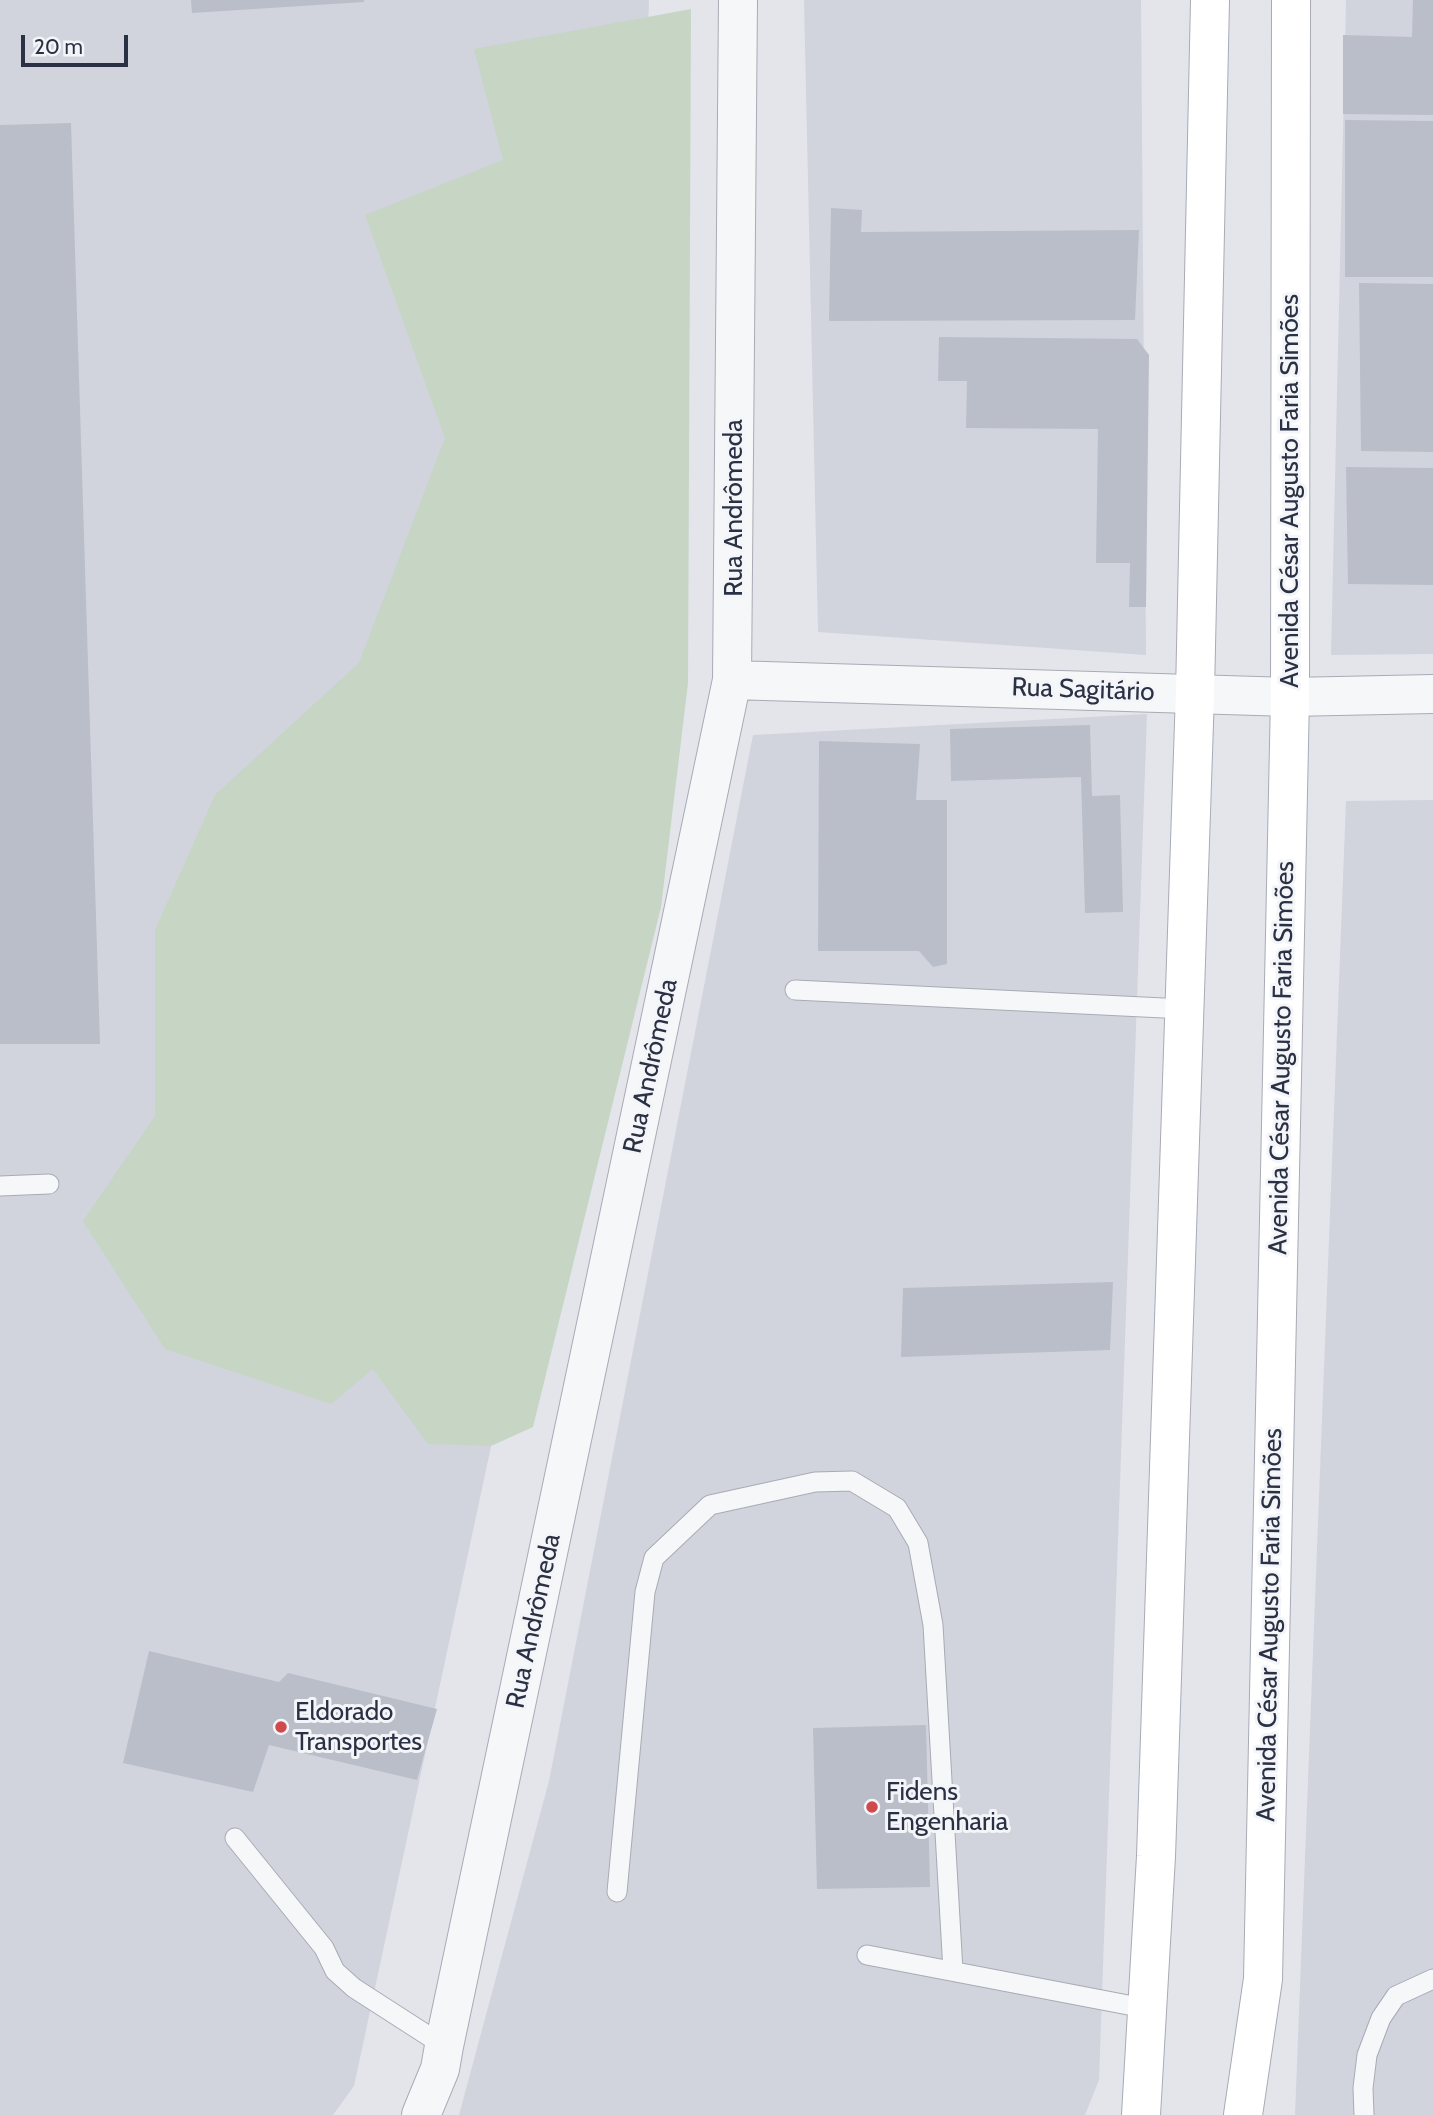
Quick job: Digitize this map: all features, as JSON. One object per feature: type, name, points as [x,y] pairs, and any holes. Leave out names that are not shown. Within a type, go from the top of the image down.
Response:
[{"type":"street","name":"Rua Andrômeda","points":[[421,2115],[440,2068],[732,680],[738,0]]},
{"type":"street","points":[[1141,2115],[1157,1842],[1195,693],[1210,0]]},
{"type":"street","name":"Avenida César Augusto Faria Simões","points":[[1243,2115],[1263,1979],[1290,697],[1292,0]]},
{"type":"street","name":"Rua Sagitário","points":[[732,680],[1290,697],[1433,694]]},
{"type":"lane","points":[[796,990],[1184,1009]]},
{"type":"lane","points":[[0,1186],[49,1184]]},
{"type":"lane","points":[[617,1892],[645,1592],[654,1558],[710,1505],[815,1482],[852,1481],[897,1508],[918,1543],[933,1625],[953,1971]]},
{"type":"lane","points":[[235,1838],[324,1948],[335,1971],[354,1988],[444,2046]]},
{"type":"lane","points":[[867,1955],[1149,2009]]},
{"type":"lane","points":[[1364,2115],[1363,2088],[1367,2055],[1381,2018],[1396,1996],[1433,1979]]},
{"type":"shaded area","points":[[0,0],[649,0],[619,849],[354,2086],[333,2115],[0,2115]]},
{"type":"shaded area","points":[[804,0],[1141,0],[1146,655],[818,632]]},
{"type":"shaded area","points":[[1346,0],[1433,0],[1433,654],[1331,655]]},
{"type":"shaded area","points":[[1147,714],[1099,2080],[1085,2115],[459,2115],[549,1781],[753,735]]},
{"type":"shaded area","points":[[1433,800],[1433,2115],[1295,2115],[1346,801]]},
{"type":"green space","points":[[691,9],[688,683],[661,907],[533,1427],[491,1446],[428,1444],[373,1369],[331,1404],[165,1349],[83,1221],[155,1116],[155,930],[215,795],[359,663],[445,438],[365,215],[503,160],[474,49]]},
{"type":"building","points":[[191,0],[364,0],[364,2],[192,13]]},
{"type":"building","points":[[1413,0],[1433,0],[1433,115],[1343,114],[1343,35],[1412,37]]},
{"type":"building","points":[[1345,120],[1433,121],[1433,277],[1345,277]]},
{"type":"building","points":[[71,123],[100,1044],[0,1044],[0,125]]},
{"type":"building","points":[[831,208],[862,210],[861,232],[1139,230],[1135,320],[829,321]]},
{"type":"building","points":[[1359,283],[1433,284],[1433,452],[1361,451]]},
{"type":"building","points":[[939,337],[1137,339],[1149,355],[1146,607],[1129,607],[1130,563],[1096,563],[1098,429],[966,428],[967,381],[938,381]]},
{"type":"building","points":[[1346,467],[1433,468],[1433,585],[1348,584]]},
{"type":"building","points":[[1090,725],[1092,796],[1120,795],[1123,912],[1085,913],[1081,777],[951,781],[950,729]]},
{"type":"building","points":[[819,741],[920,744],[916,800],[947,800],[947,964],[933,967],[919,951],[818,951]]},
{"type":"building","points":[[1113,1282],[1110,1350],[901,1357],[903,1288]]},
{"type":"building","name":"Eldorado Transportes","points":[[149,1651],[279,1682],[288,1673],[437,1709],[417,1780],[269,1745],[253,1792],[123,1763]]},
{"type":"building","name":"Fidens Engenharia","points":[[926,1725],[930,1887],[817,1889],[813,1728]]},
{"type":"place","name":"Eldorado Transportes","points":[[281,1727]]},
{"type":"place","name":"Fidens Engenharia","points":[[872,1807]]}]
